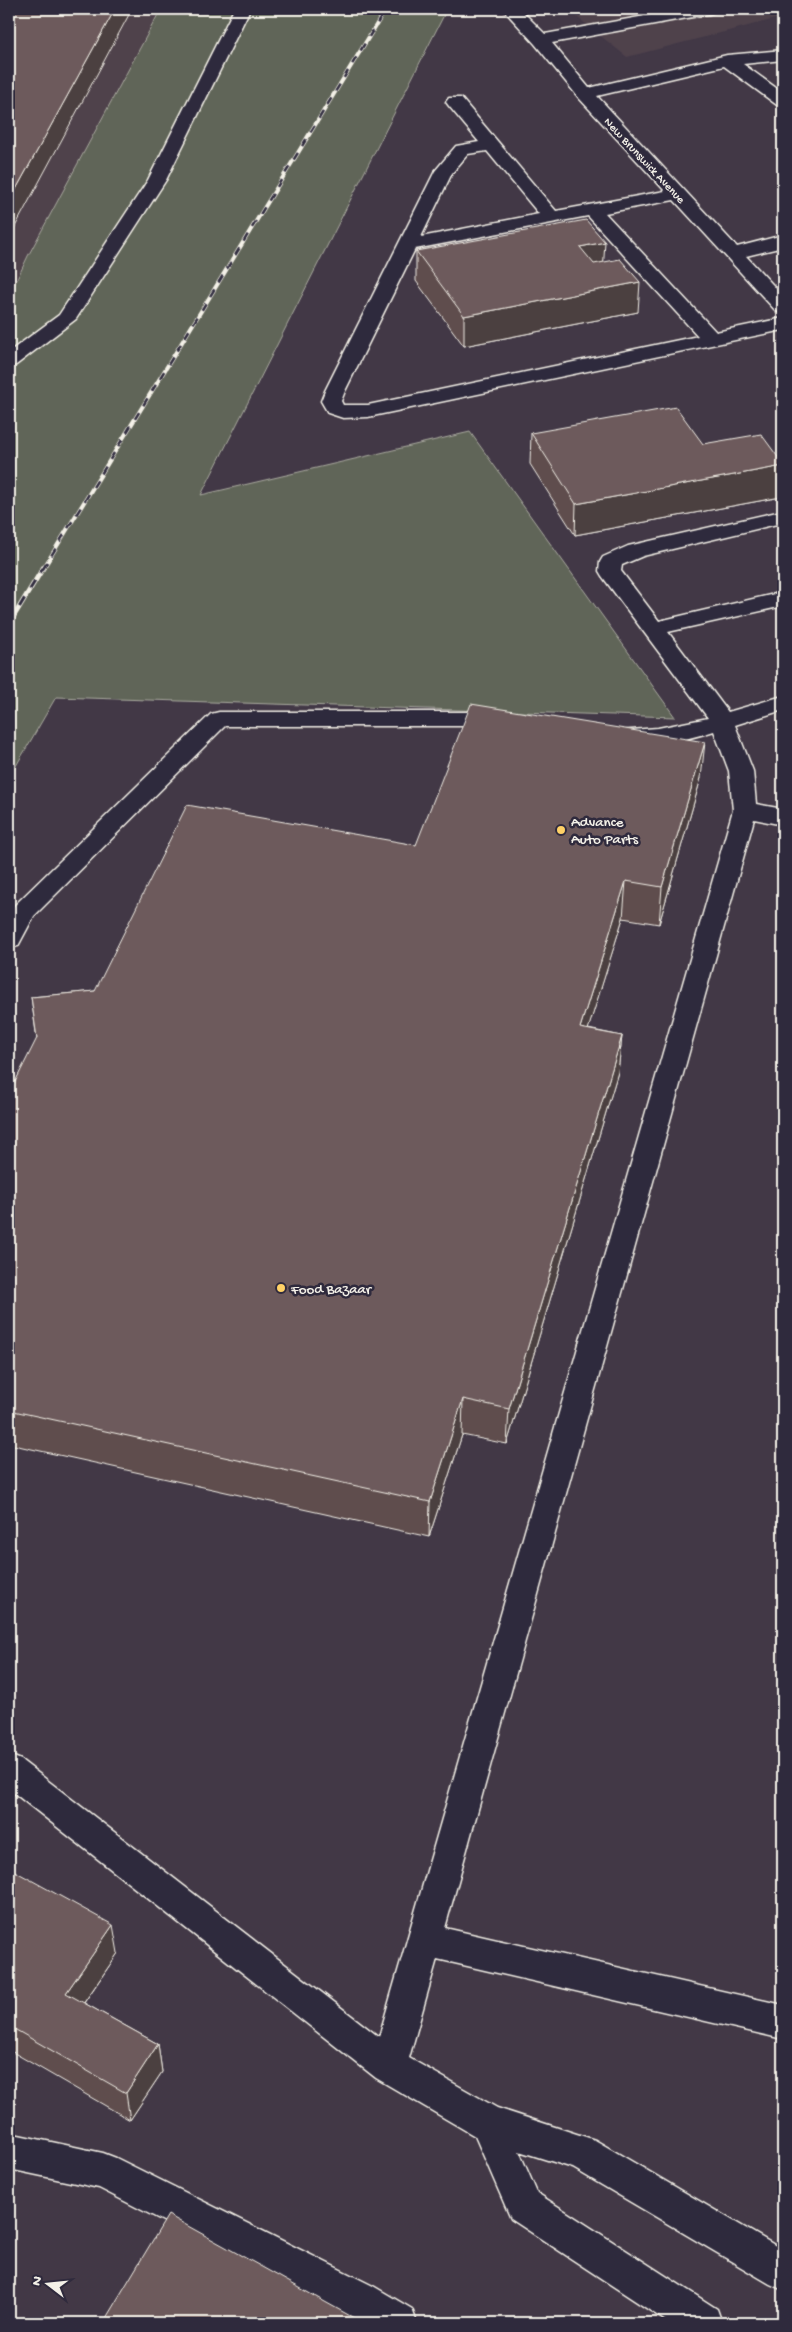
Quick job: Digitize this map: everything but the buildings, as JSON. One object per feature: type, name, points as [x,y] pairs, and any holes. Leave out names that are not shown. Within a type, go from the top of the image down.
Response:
[{"type":"street","points":[[9,361],[66,319],[157,180],[242,9]]},
{"type":"street","name":"New Brunswick Avenue","points":[[511,9],[541,40],[585,94],[783,308]]},
{"type":"street","points":[[541,40],[709,9]]},
{"type":"street","points":[[585,94],[727,60],[783,55]]},
{"type":"street","points":[[727,60],[783,101]]},
{"type":"street","points":[[455,102],[553,218]]},
{"type":"street","points":[[491,144],[462,150],[444,171],[335,391],[331,401],[335,408],[343,412],[368,411],[783,324]]},
{"type":"street","points":[[407,245],[677,194]]},
{"type":"street","points":[[592,210],[712,338]]},
{"type":"street","points":[[734,254],[783,241]]},
{"type":"street","points":[[388,2066],[745,810],[740,771],[722,720],[610,572],[611,562],[636,551],[777,518],[783,519]]},
{"type":"street","points":[[653,629],[783,599]]},
{"type":"street","points":[[607,736],[658,735],[699,728],[783,703]]},
{"type":"street","points":[[9,940],[24,912],[219,719],[492,718],[525,725]]},
{"type":"street","points":[[745,810],[783,817]]},
{"type":"street","points":[[9,1770],[388,2066],[488,2123],[582,2153],[783,2271]]},
{"type":"street","points":[[425,1940],[783,2022]]},
{"type":"street","points":[[488,2123],[524,2206],[703,2323]]},
{"type":"street","points":[[9,2151],[103,2172],[359,2300],[398,2323]]},
{"type":"shaded area","points":[[9,9],[161,9],[28,256],[9,296]]},
{"type":"shaded area","points":[[567,9],[783,9],[783,17],[627,57]]},
{"type":"green space","points":[[161,9],[447,9],[201,495],[470,432],[675,717],[56,697],[9,778],[9,296],[28,256]]},
{"type":"railway","points":[[43,569],[386,9]]},
{"type":"railway","points":[[9,624],[43,568]]},
{"type":"place","name":"Advance Auto Parts","points":[[561,830]]},
{"type":"place","name":"Food Bazaar","points":[[281,1288]]}]
